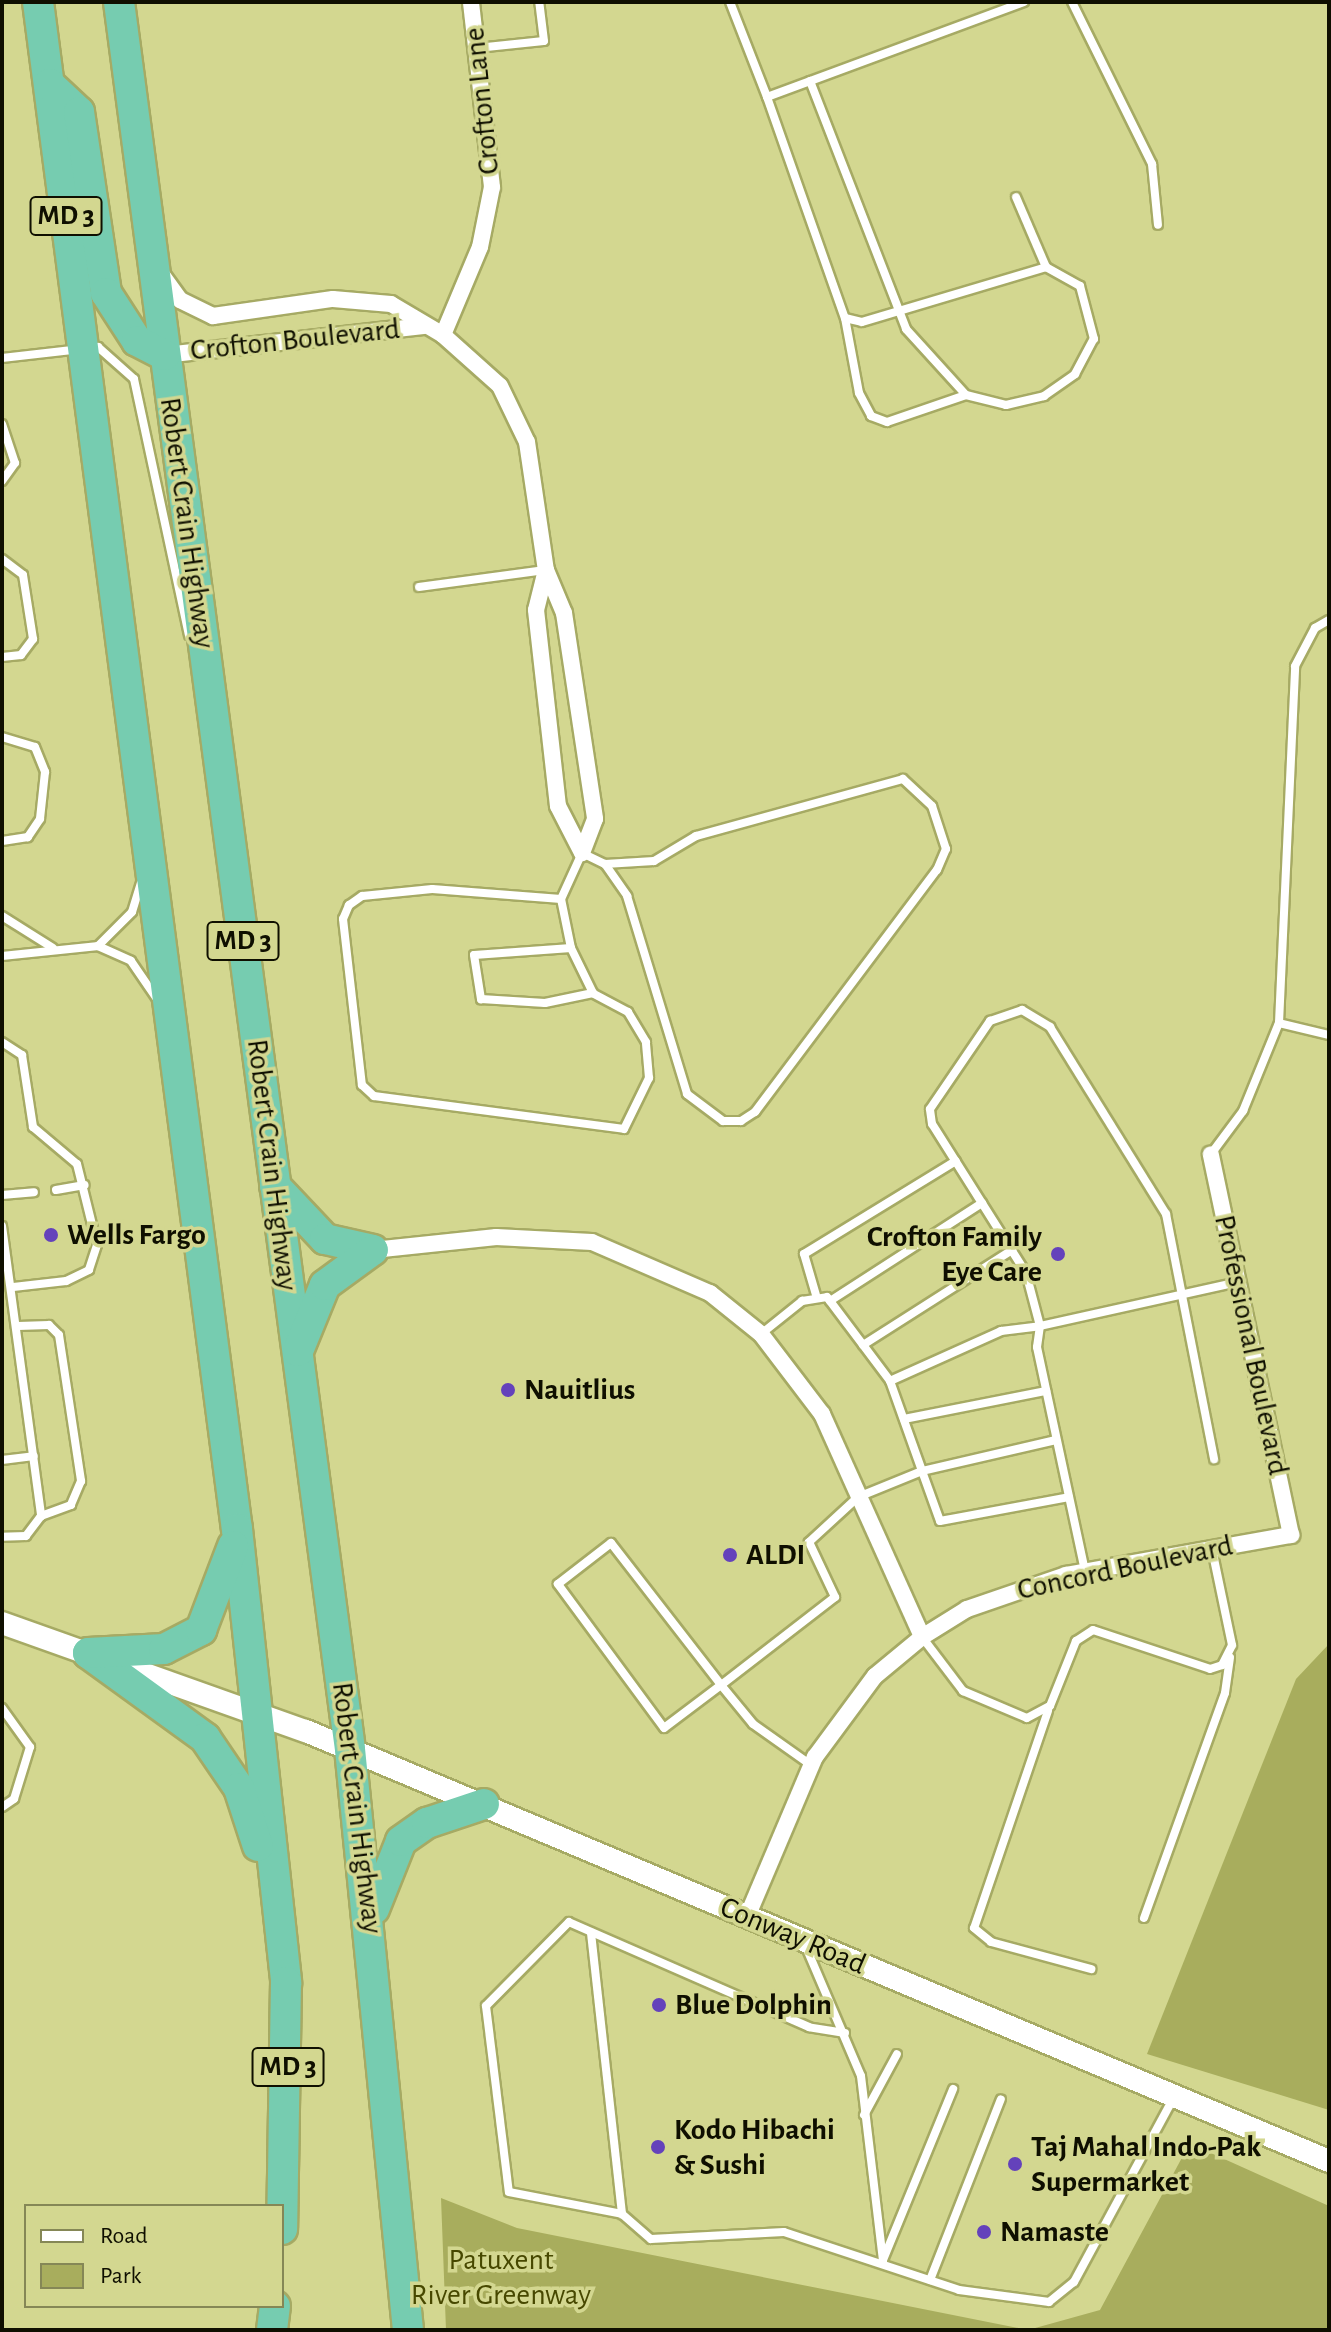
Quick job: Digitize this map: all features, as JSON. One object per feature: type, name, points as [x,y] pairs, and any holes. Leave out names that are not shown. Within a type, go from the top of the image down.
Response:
[{"type":"highway","name":"MD 3","points":[[38,2],[237,1529],[278,1906],[288,2075],[283,2204]]},
{"type":"highway","name":"Robert Crain Highway","points":[[119,2],[371,1918],[408,2330]]},
{"type":"highway","points":[[49,84],[79,112],[106,293],[137,341],[165,355]]},
{"type":"highway","points":[[275,1186],[325,1239],[373,1250]]},
{"type":"highway","points":[[296,1357],[325,1285],[373,1250]]},
{"type":"highway","points":[[88,1653],[164,1649],[201,1630],[221,1591],[237,1529]]},
{"type":"highway","points":[[88,1653],[205,1738],[222,1760],[239,1788],[278,1906]]},
{"type":"highway","points":[[371,1918],[401,1841],[427,1823],[484,1804]]},
{"type":"highway","points":[[272,2330],[275,2308]]},
{"type":"street","name":"Crofton Lane","points":[[443,335],[480,247],[492,187],[471,2]]},
{"type":"street","name":"Crofton Boulevard","points":[[153,264],[180,300],[213,316],[333,299],[391,304],[443,335],[500,386],[518,418],[532,465],[546,570],[564,613],[595,819],[582,853]]},
{"type":"street","name":"Crofton Boulevard","points":[[165,355],[424,326]]},
{"type":"street","name":"Crofton Boulevard","points":[[546,570],[536,610],[558,806],[582,853]]},
{"type":"street","name":"Professional Boulevard","points":[[1211,1154],[1291,1535]]},
{"type":"street","points":[[373,1250],[496,1237],[592,1242],[675,1273],[761,1334],[822,1414],[922,1637]]},
{"type":"street","name":"Concord Boulevard","points":[[747,1917],[811,1765],[875,1676],[922,1637],[1017,1588],[1085,1571],[1291,1535]]},
{"type":"street","name":"Conway Road","points":[[2,1623],[350,1749],[1329,2161]]},
{"type":"lane","points":[[477,48],[544,41],[539,2]]},
{"type":"lane","points":[[730,2],[845,318],[853,371],[871,416],[887,422],[966,395]]},
{"type":"lane","points":[[767,97],[1024,2]]},
{"type":"lane","points":[[1072,2],[1152,164],[1158,225]]},
{"type":"lane","points":[[810,81],[897,312],[924,357],[966,395],[1006,405],[1044,396],[1075,374],[1094,339],[1091,306],[1080,286],[1046,267],[1016,197]]},
{"type":"lane","points":[[845,318],[862,322],[1046,267]]},
{"type":"lane","points":[[2,358],[83,347],[109,351],[142,394],[176,596],[210,696]]},
{"type":"lane","points":[[2,424],[15,463],[2,481]]},
{"type":"lane","points":[[2,559],[23,575],[33,639],[21,655],[2,657]]},
{"type":"lane","points":[[419,587],[546,570]]},
{"type":"lane","points":[[1211,1154],[1243,1111],[1279,1023],[1295,666],[1315,628],[1329,620]]},
{"type":"lane","points":[[2,737],[35,747],[45,772],[40,819],[28,837],[2,841]]},
{"type":"lane","points":[[561,899],[432,889],[362,896],[349,905],[343,919],[362,1085],[374,1096],[624,1129],[649,1078],[646,1042],[628,1012],[593,993],[571,948],[561,899],[582,853],[605,864],[654,861],[696,836],[903,779],[932,806],[946,849],[928,883],[755,1112],[741,1121],[723,1121],[687,1094],[627,896],[605,864]]},
{"type":"lane","points":[[98,946],[132,912],[149,857]]},
{"type":"lane","points":[[2,916],[58,950]]},
{"type":"lane","points":[[2,956],[98,946],[131,961],[171,1024]]},
{"type":"lane","points":[[571,948],[474,955],[481,999],[545,1003],[593,993]]},
{"type":"lane","points":[[1085,1571],[1046,1391],[1040,1326],[1012,1250],[932,1124],[935,1094],[990,1021],[1022,1010],[1036,1014],[1166,1214],[1178,1294],[1214,1459]]},
{"type":"lane","points":[[1279,1023],[1329,1035]]},
{"type":"lane","points":[[2,1042],[22,1055],[33,1127],[60,1148],[85,1185],[97,1245],[89,1270],[66,1281],[13,1287]]},
{"type":"lane","points":[[816,1295],[804,1254],[956,1161]]},
{"type":"lane","points":[[56,1190],[85,1185]]},
{"type":"lane","points":[[2,1195],[34,1192]]},
{"type":"lane","points":[[830,1301],[982,1203]]},
{"type":"lane","points":[[2,1226],[13,1287],[41,1516]]},
{"type":"lane","points":[[863,1345],[1012,1250]]},
{"type":"lane","points":[[890,1381],[1001,1331],[1040,1326],[1238,1282]]},
{"type":"lane","points":[[816,1295],[830,1301],[890,1381],[940,1521],[1069,1497]]},
{"type":"lane","points":[[761,1334],[816,1295]]},
{"type":"lane","points":[[2,1537],[26,1536],[41,1516],[71,1505],[81,1481],[59,1335],[49,1325],[18,1326]]},
{"type":"lane","points":[[904,1419],[1046,1391]]},
{"type":"lane","points":[[811,1765],[753,1724],[721,1685],[611,1543],[558,1584],[664,1728],[721,1685],[835,1597],[809,1542],[858,1497],[922,1471],[1056,1440]]},
{"type":"lane","points":[[2,1460],[34,1456]]},
{"type":"lane","points":[[1144,1918],[1225,1693],[1231,1656],[1212,1549]]},
{"type":"lane","points":[[1091,1969],[991,1942],[974,1928],[1050,1706],[1076,1641],[1093,1630],[1210,1669],[1231,1656]]},
{"type":"lane","points":[[922,1637],[978,1700],[1027,1718],[1050,1706]]},
{"type":"lane","points":[[2,1708],[30,1747],[14,1799],[2,1807]]},
{"type":"lane","points":[[845,2033],[820,2032],[569,1922],[486,2006],[509,2192],[622,2214],[651,2239],[784,2232],[883,2261],[930,2280],[1013,2301],[1049,2302],[1074,2282],[1173,2097]]},
{"type":"lane","points":[[591,1933],[622,2214]]},
{"type":"lane","points":[[803,1941],[861,2076],[883,2261]]},
{"type":"lane","points":[[864,2115],[897,2054]]},
{"type":"lane","points":[[883,2261],[953,2089]]},
{"type":"lane","points":[[930,2280],[1001,2099]]},
{"type":"green space","points":[[1329,1644],[1329,2110],[1147,2054],[1296,1679]]},
{"type":"green space","points":[[1182,2140],[1329,2206],[1329,2330],[1028,2330],[1100,2310],[1185,2152]]},
{"type":"green space","name":"Patuxent River Greenway","points":[[441,2198],[517,2228],[1028,2330],[446,2330]]},
{"type":"place","name":"Wells Fargo","points":[[51,1235]]},
{"type":"place","name":"Crofton Family Eye Care","points":[[1058,1254]]},
{"type":"place","name":"Nauitlius","points":[[508,1390]]},
{"type":"place","name":"ALDI","points":[[730,1555]]},
{"type":"place","name":"Blue Dolphin","points":[[659,2005]]},
{"type":"place","name":"Kodo Hibachi & Sushi","points":[[658,2147]]},
{"type":"place","name":"Taj Mahal Indo-Pak Supermarket","points":[[1015,2164]]},
{"type":"place","name":"Namaste","points":[[984,2232]]}]
